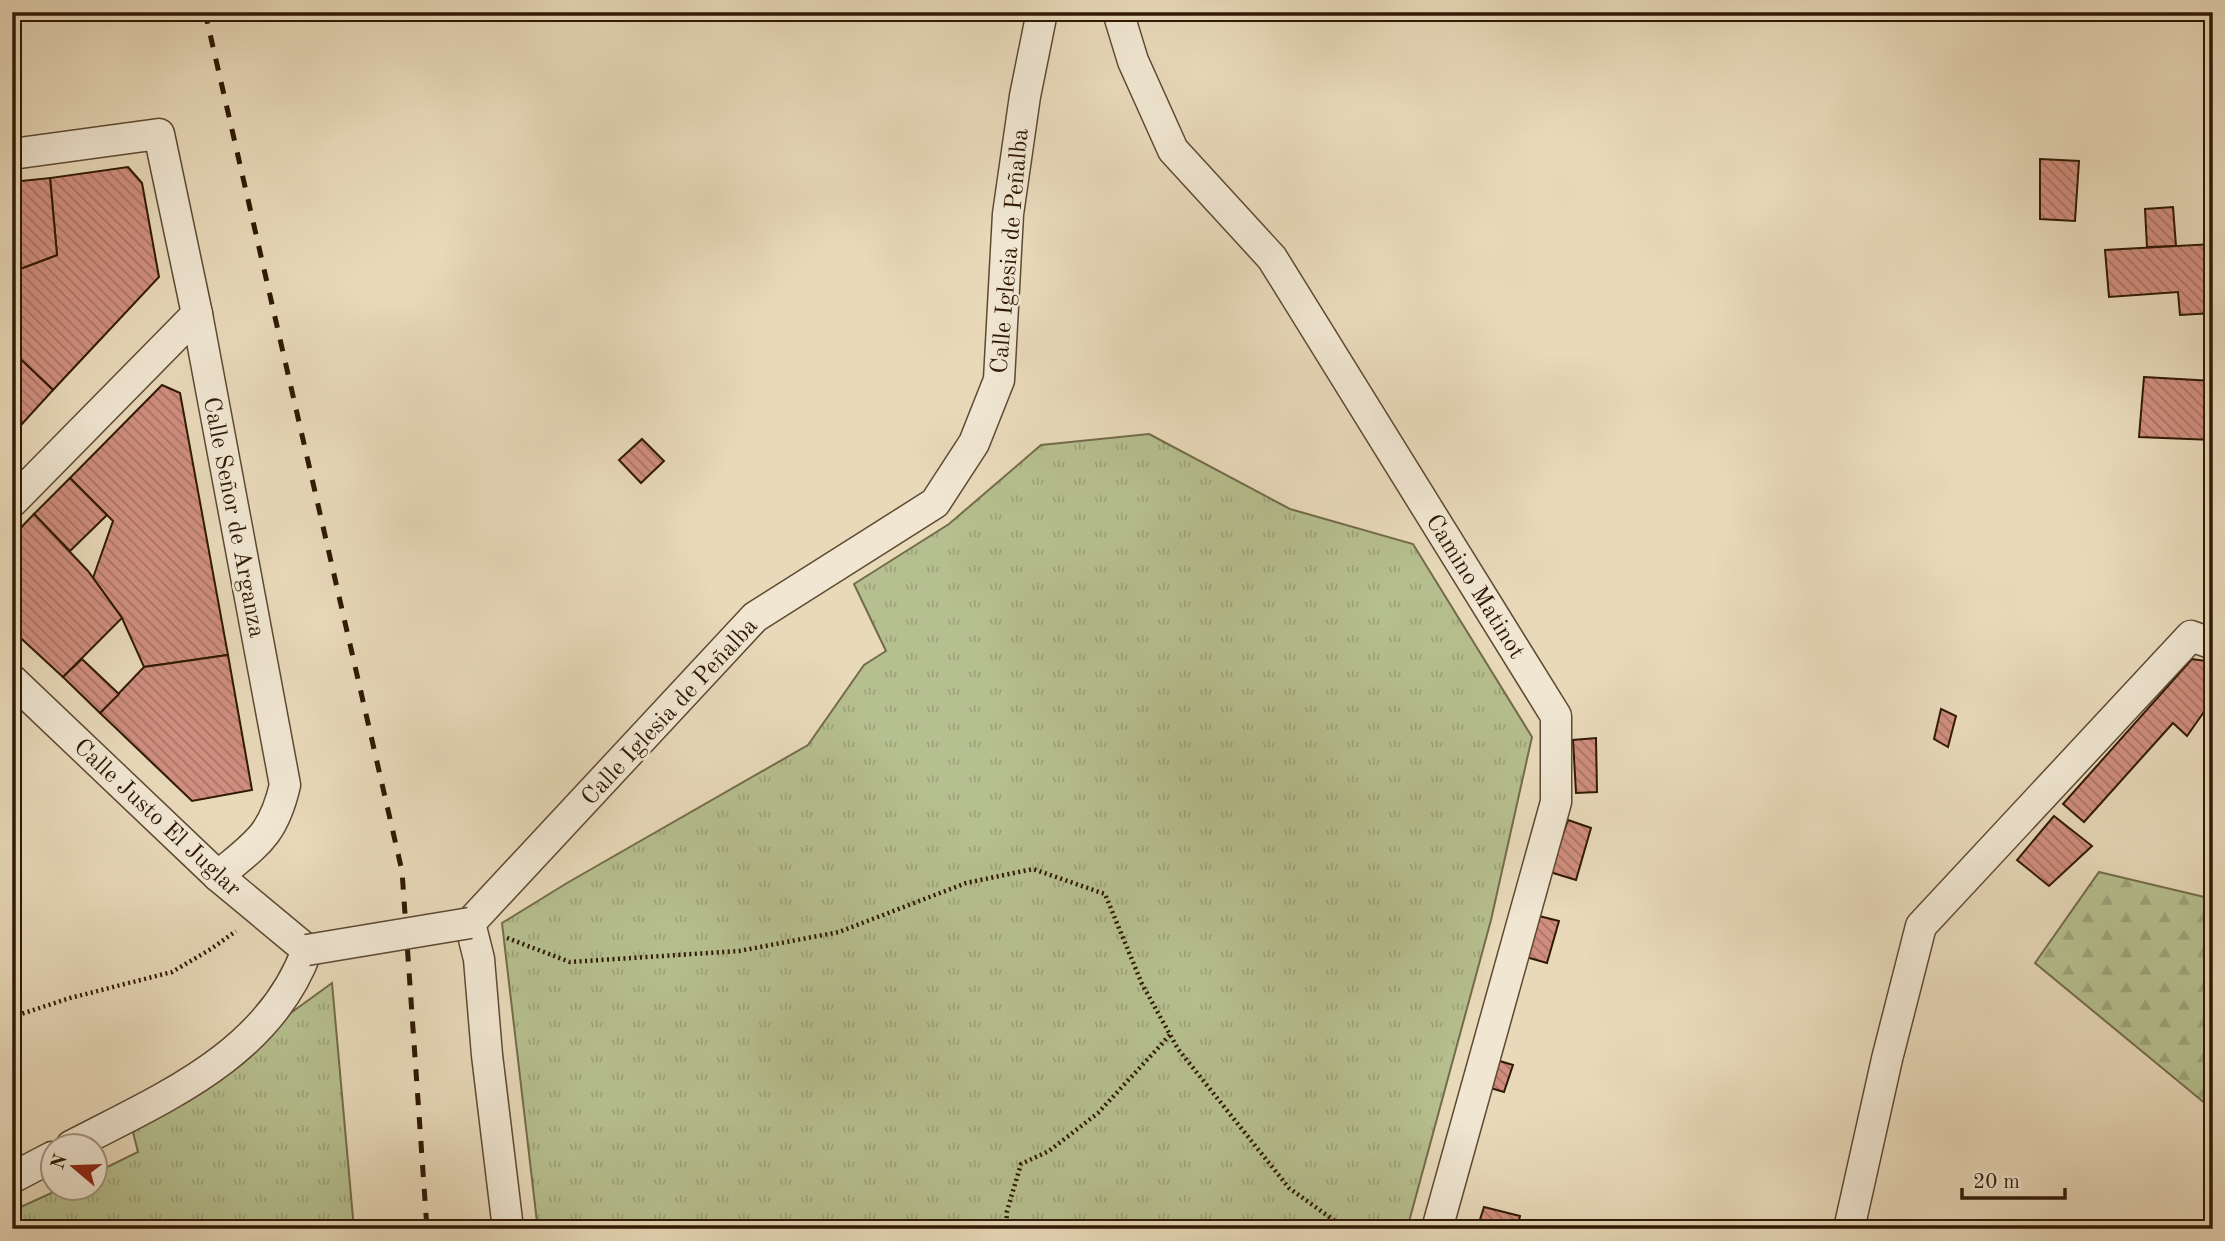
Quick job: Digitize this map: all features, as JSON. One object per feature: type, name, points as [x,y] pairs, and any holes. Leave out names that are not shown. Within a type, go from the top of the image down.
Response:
[{"type":"street","name":"Calle Iglesia de Peñalba","points":[[470,923],[755,617],[935,503],[974,443],[999,380],[1008,214],[1025,96],[1042,12]]},
{"type":"street","name":"Camino Matinot","points":[[1118,12],[1133,61],[1173,150],[1272,258],[1556,716],[1556,802],[1437,1229]]},
{"type":"street","name":"Calle Señor de Arganza","points":[[12,154],[159,134],[197,314],[285,785],[279,811],[262,839],[218,876]]},
{"type":"street","points":[[12,502],[197,314]]},
{"type":"street","points":[[1849,1229],[1887,1059],[1921,926],[2191,636],[2213,644]]},
{"type":"street","name":"Calle Justo El Juglar","points":[[12,680],[218,876],[307,950]]},
{"type":"street","points":[[98,1132],[193,1082],[244,1043],[271,1013],[298,976],[307,950],[470,923],[479,959],[508,1229]]},
{"type":"street","points":[[12,1178],[38,1164]]},
{"type":"path","points":[[470,923],[570,962],[739,951],[839,932],[966,883],[1033,869],[1105,894],[1142,984],[1178,1049],[1289,1188],[1346,1229]]},
{"type":"path","points":[[12,1017],[69,998],[172,972],[211,949],[262,912]]},
{"type":"path","points":[[1006,1229],[1007,1210],[1021,1164],[1049,1151],[1098,1113],[1170,1035]]},
{"type":"green space","points":[[1149,434],[1290,509],[1413,544],[1532,737],[1491,920],[1407,1229],[546,1229],[537,1222],[502,923],[808,745],[864,665],[886,651],[854,584],[949,524],[1041,445]]},
{"type":"green space","points":[[2099,872],[2213,899],[2213,1110],[2035,963]]},
{"type":"green space","points":[[332,983],[354,1229],[12,1229],[12,1211],[38,1199],[38,1202],[108,1202],[108,1167],[138,1152],[133,1132],[234,1068],[281,1020]]},
{"type":"building","points":[[2040,159],[2079,161],[2075,221],[2040,219]]},
{"type":"building","points":[[128,167],[142,183],[159,277],[53,390],[12,351],[12,272],[57,255],[50,178]]},
{"type":"building","points":[[50,178],[57,255],[12,272],[12,182]]},
{"type":"building","points":[[2173,207],[2176,246],[2147,247],[2145,209]]},
{"type":"building","points":[[2213,244],[2213,313],[2180,315],[2178,292],[2109,297],[2105,250]]},
{"type":"building","points":[[12,351],[53,390],[12,435]]},
{"type":"building","points":[[2144,377],[2213,381],[2213,440],[2139,437]]},
{"type":"building","points":[[162,385],[180,393],[228,655],[144,667],[122,618],[93,578],[113,521],[70,478]]},
{"type":"building","points":[[642,439],[664,461],[641,483],[619,460]]},
{"type":"building","points":[[70,478],[107,515],[70,551],[34,514]]},
{"type":"building","points":[[34,514],[88,571],[122,618],[63,677],[12,630],[12,537]]},
{"type":"building","points":[[228,655],[252,790],[192,801],[100,713],[144,667]]},
{"type":"building","points":[[82,659],[119,694],[100,713],[63,677]]},
{"type":"building","points":[[2192,659],[2213,662],[2213,699],[2187,736],[2173,723],[2084,822],[2063,804]]},
{"type":"building","points":[[1941,709],[1956,716],[1948,747],[1934,739]]},
{"type":"building","points":[[1596,738],[1597,792],[1576,793],[1573,740]]},
{"type":"building","points":[[2054,816],[2092,846],[2049,886],[2017,860]]},
{"type":"building","points":[[1568,820],[1591,828],[1576,880],[1550,872]]},
{"type":"building","points":[[1539,916],[1559,921],[1547,963],[1526,957]]},
{"type":"building","points":[[1493,1059],[1513,1065],[1504,1092],[1484,1086]]},
{"type":"building","points":[[1484,1207],[1520,1216],[1517,1229],[1477,1229]]},
{"type":"railway","points":[[205,12],[402,871],[427,1229]]}]
